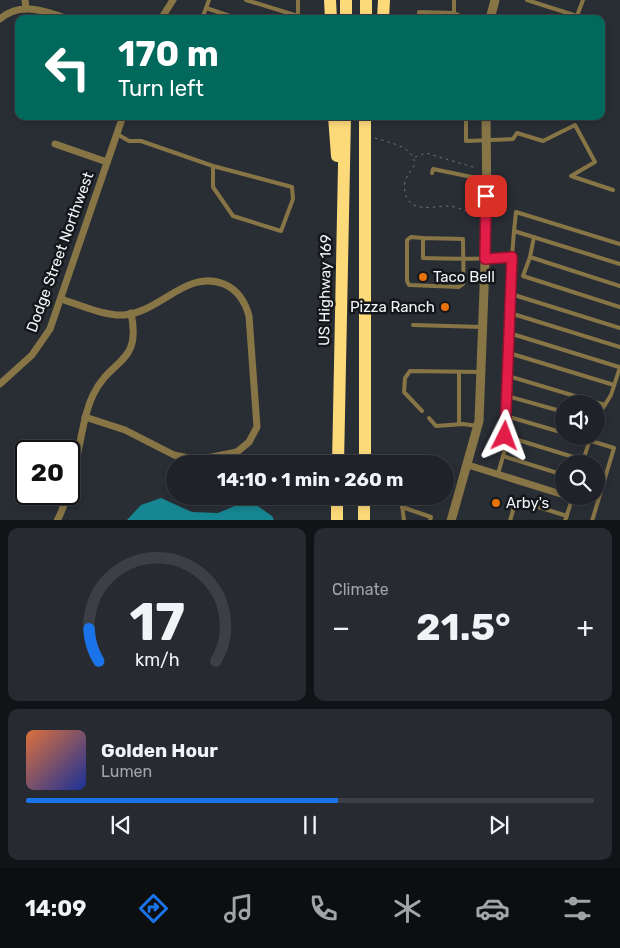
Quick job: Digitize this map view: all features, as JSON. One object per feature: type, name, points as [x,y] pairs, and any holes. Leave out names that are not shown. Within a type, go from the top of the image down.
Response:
[{"type":"highway","points":[[330,0],[330,15]]},
{"type":"highway","points":[[346,0],[346,15]]},
{"type":"highway","points":[[366,0],[366,15]]},
{"type":"highway","points":[[383,15],[384,0]]},
{"type":"highway","points":[[334,120],[343,213]]},
{"type":"highway","name":"US Highway 169","points":[[338,455],[345,120]]},
{"type":"highway","points":[[365,455],[366,120]]},
{"type":"highway","points":[[365,185],[373,120]]},
{"type":"highway","points":[[337,505],[337,520]]},
{"type":"highway","points":[[364,505],[364,520]]},
{"type":"street","points":[[164,15],[173,0]]},
{"type":"street","points":[[491,15],[496,0]]},
{"type":"street","points":[[0,20],[26,4],[57,15]]},
{"type":"street","name":"Dodge Street Northwest","points":[[0,384],[39,347],[50,330],[122,120]]},
{"type":"street","points":[[451,520],[478,426],[482,372],[485,259],[486,120]]},
{"type":"street","points":[[55,144],[107,162]]},
{"type":"street","points":[[61,299],[101,311],[123,315],[150,308],[183,287],[202,281],[229,286],[240,295],[247,308],[251,335],[257,427],[254,436],[238,452],[193,459],[174,455],[125,430],[85,417]]},
{"type":"street","points":[[57,520],[69,493],[85,417],[96,388],[128,353],[132,346],[134,333],[131,313]]},
{"type":"street","points":[[468,465],[555,492]]},
{"type":"lane","points":[[203,15],[209,0]]},
{"type":"lane","points":[[246,0],[292,15]]},
{"type":"lane","points":[[298,0],[298,15]]},
{"type":"lane","points":[[454,0],[454,13]]},
{"type":"lane","points":[[527,0],[574,15]]},
{"type":"lane","points":[[577,15],[583,0]]},
{"type":"lane","points":[[206,8],[227,15]]},
{"type":"lane","points":[[419,15],[419,12],[454,13],[458,15]]},
{"type":"lane","points":[[466,120],[466,141],[513,139],[517,133],[543,141],[575,125],[595,162],[571,176],[613,190]]},
{"type":"lane","points":[[117,134],[129,141],[141,141],[213,166],[292,187],[293,199],[281,231],[233,216],[212,187],[213,166]]},
{"type":"lane","points":[[432,173],[433,169],[486,180]]},
{"type":"lane","points":[[498,474],[505,436],[512,257],[516,212],[620,244]]},
{"type":"lane","points":[[514,231],[620,264]]},
{"type":"lane","points":[[411,237],[423,238],[463,239],[463,284],[459,287],[409,285],[407,281],[407,240],[411,237]]},
{"type":"lane","points":[[523,276],[530,257],[534,237]]},
{"type":"lane","points":[[423,238],[422,258],[485,259],[512,257]]},
{"type":"lane","points":[[530,257],[620,286]]},
{"type":"lane","points":[[512,276],[523,276],[620,307]]},
{"type":"lane","points":[[511,294],[620,328]]},
{"type":"lane","points":[[510,313],[620,347]]},
{"type":"lane","points":[[413,325],[483,327]]},
{"type":"lane","points":[[509,333],[620,366],[611,395],[605,404]]},
{"type":"lane","points":[[508,353],[614,385]]},
{"type":"lane","points":[[422,411],[404,392],[405,378],[410,371],[482,372]]},
{"type":"lane","points":[[459,372],[459,424]]},
{"type":"lane","points":[[508,376],[574,395]]},
{"type":"lane","points":[[507,396],[555,409]]},
{"type":"lane","points":[[506,416],[555,430]]},
{"type":"lane","points":[[429,418],[436,426],[459,424],[478,426]]},
{"type":"lane","points":[[505,436],[562,455]]},
{"type":"lane","points":[[592,520],[614,448],[605,444]]},
{"type":"lane","points":[[502,456],[555,472]]},
{"type":"lane","points":[[510,520],[516,500],[566,518],[569,505]]},
{"type":"lane","points":[[404,520],[402,507],[431,517],[430,520]]},
{"type":"path","points":[[397,146],[410,152],[416,164],[406,178],[405,185],[405,192],[411,203],[420,207],[452,207],[465,212],[475,213]]},
{"type":"path","points":[[414,157],[426,153],[476,168]]},
{"type":"water","points":[[161,498],[166,500],[166,505],[176,505],[192,512],[218,513],[237,505],[256,505],[272,516],[274,520],[127,520],[141,505]]},
{"type":"place","name":"Taco Bell","points":[[423,277]]},
{"type":"place","name":"Pizza Ranch","points":[[445,307]]},
{"type":"place","name":"Arby's","points":[[496,503]]},
{"type":"route","points":[[486,196],[485,259],[512,257],[505,436]]}]
